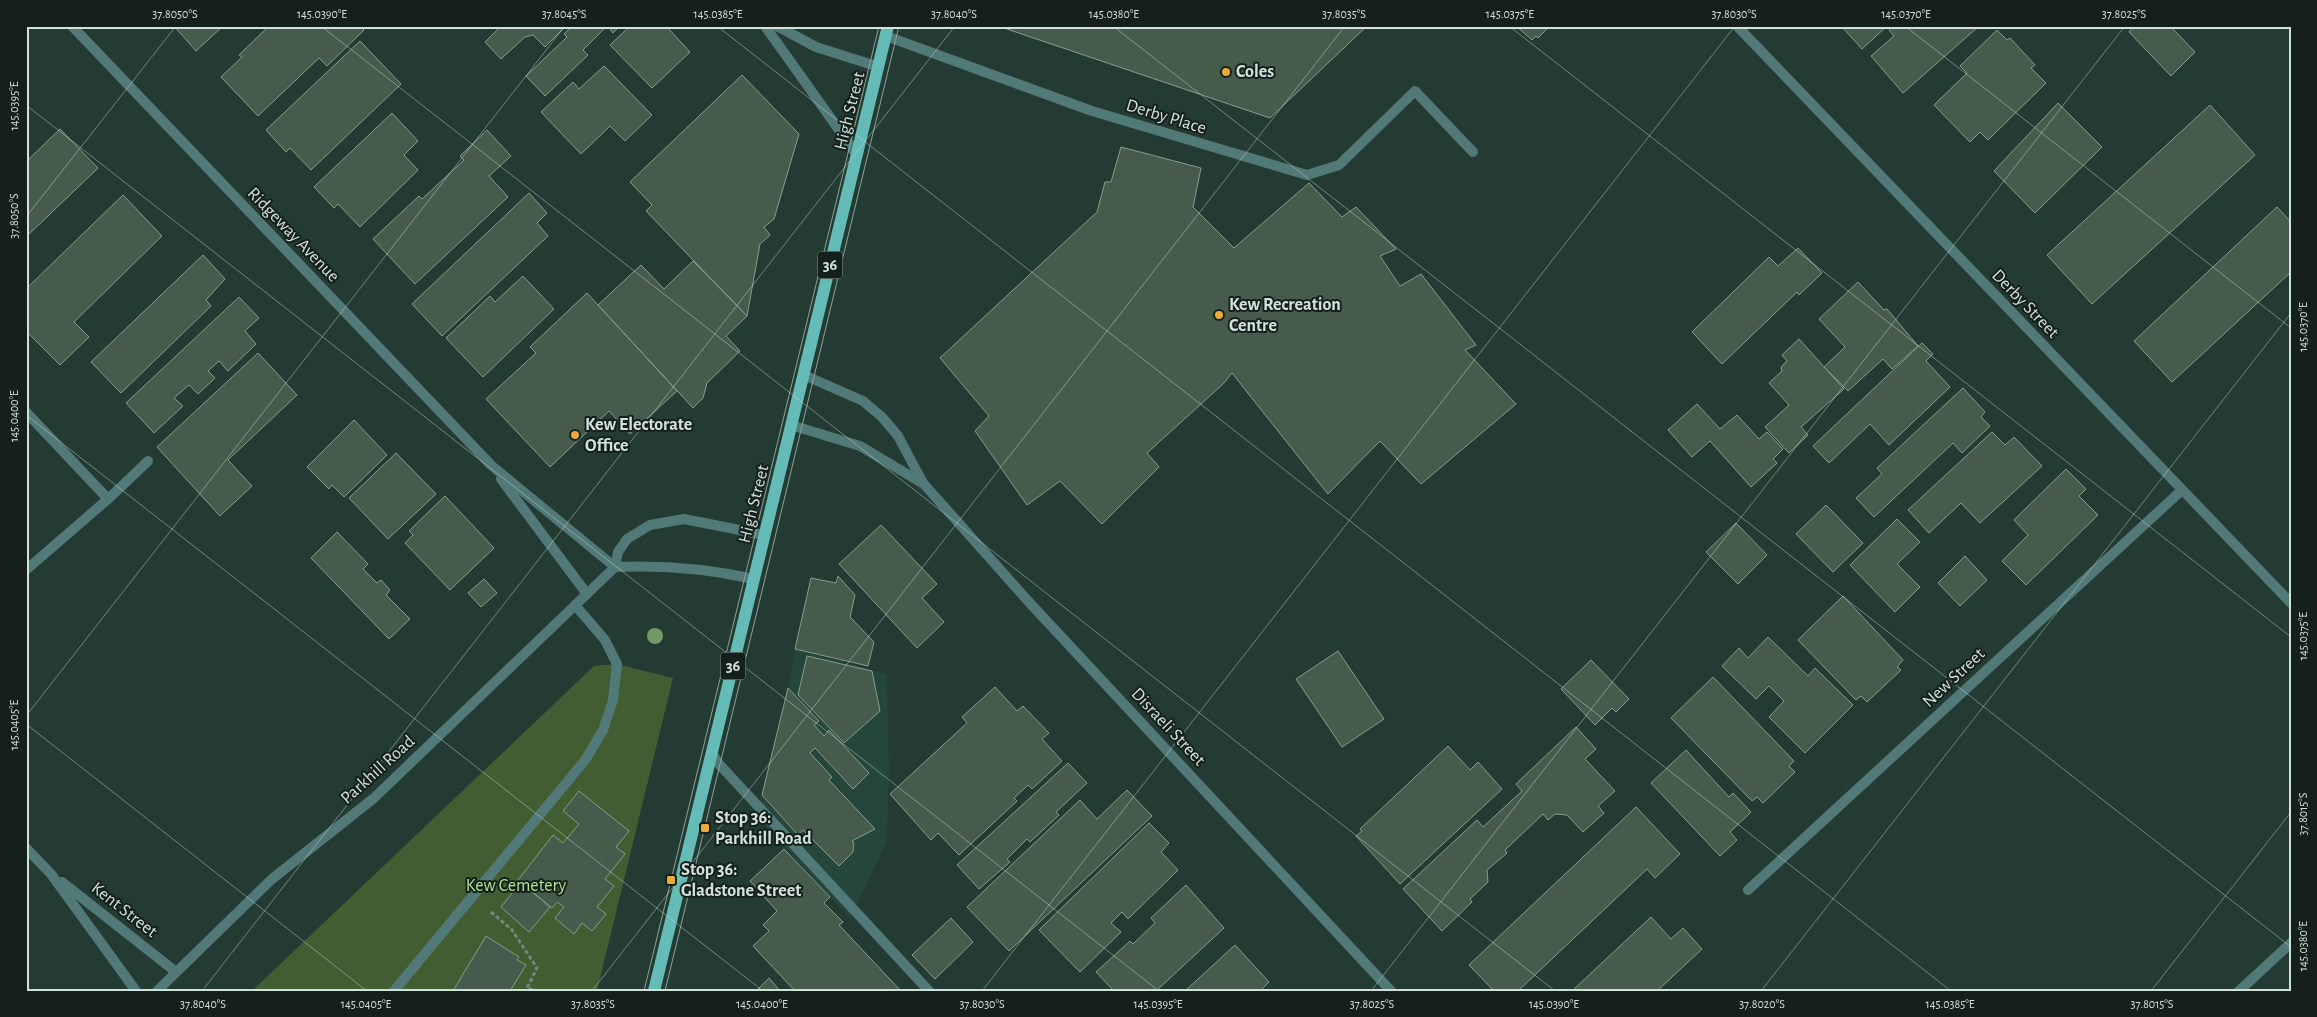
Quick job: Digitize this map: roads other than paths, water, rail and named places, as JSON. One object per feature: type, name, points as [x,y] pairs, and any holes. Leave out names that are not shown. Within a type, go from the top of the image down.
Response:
[{"type":"main road","name":"High Street","points":[[654,991],[887,31]]},
{"type":"street","name":"Ridgeway Avenue","points":[[72,26],[492,466],[615,567]]},
{"type":"street","points":[[765,26],[857,155]]},
{"type":"street","points":[[777,26],[816,47],[878,67]]},
{"type":"street","name":"Derby Street","points":[[1737,26],[2291,603]]},
{"type":"street","name":"Derby Place","points":[[887,31],[1092,111],[1308,175],[1339,165],[1415,91],[1473,152]]},
{"type":"street","name":"Disraeli Street","points":[[804,375],[863,401],[882,417],[898,436],[923,483],[1028,601],[1391,991]]},
{"type":"street","points":[[26,412],[108,499]]},
{"type":"street","name":"Disraeli Street","points":[[791,425],[860,446],[923,483]]},
{"type":"street","points":[[26,570],[108,499],[148,461]]},
{"type":"street","name":"Ridgeway Avenue","points":[[492,466],[587,594]]},
{"type":"street","name":"New Street","points":[[1748,890],[2182,490]]},
{"type":"street","name":"Parkhill Road","points":[[157,991],[272,879],[374,798],[587,594],[615,567],[618,552],[627,539],[650,526],[684,519],[765,535]]},
{"type":"street","points":[[615,567],[640,566],[720,571],[754,579]]},
{"type":"street","points":[[394,991],[586,759],[603,730],[613,700],[617,664],[605,640],[575,605]]},
{"type":"street","points":[[712,753],[718,764],[929,991]]},
{"type":"street","name":"Kent Street","points":[[26,848],[51,874],[136,991]]},
{"type":"street","name":"Kent Street","points":[[51,874],[176,972]]},
{"type":"street","points":[[2239,991],[2291,943]]},
{"type":"tram line","points":[[644,991],[879,26]]},
{"type":"tram line","points":[[665,991],[899,26]]},
{"type":"place","name":"Coles","points":[[1226,72]]},
{"type":"place","name":"Kew Recreation Centre","points":[[1219,315]]},
{"type":"place","name":"Kew Electorate Office","points":[[575,435]]},
{"type":"place","name":"Stop 36: Parkhill Road","points":[[705,828]]},
{"type":"place","name":"Stop 36: Gladstone Street","points":[[671,880]]},
{"type":"park label","name":"Kew Cemetery","points":[[516,886]]}]
